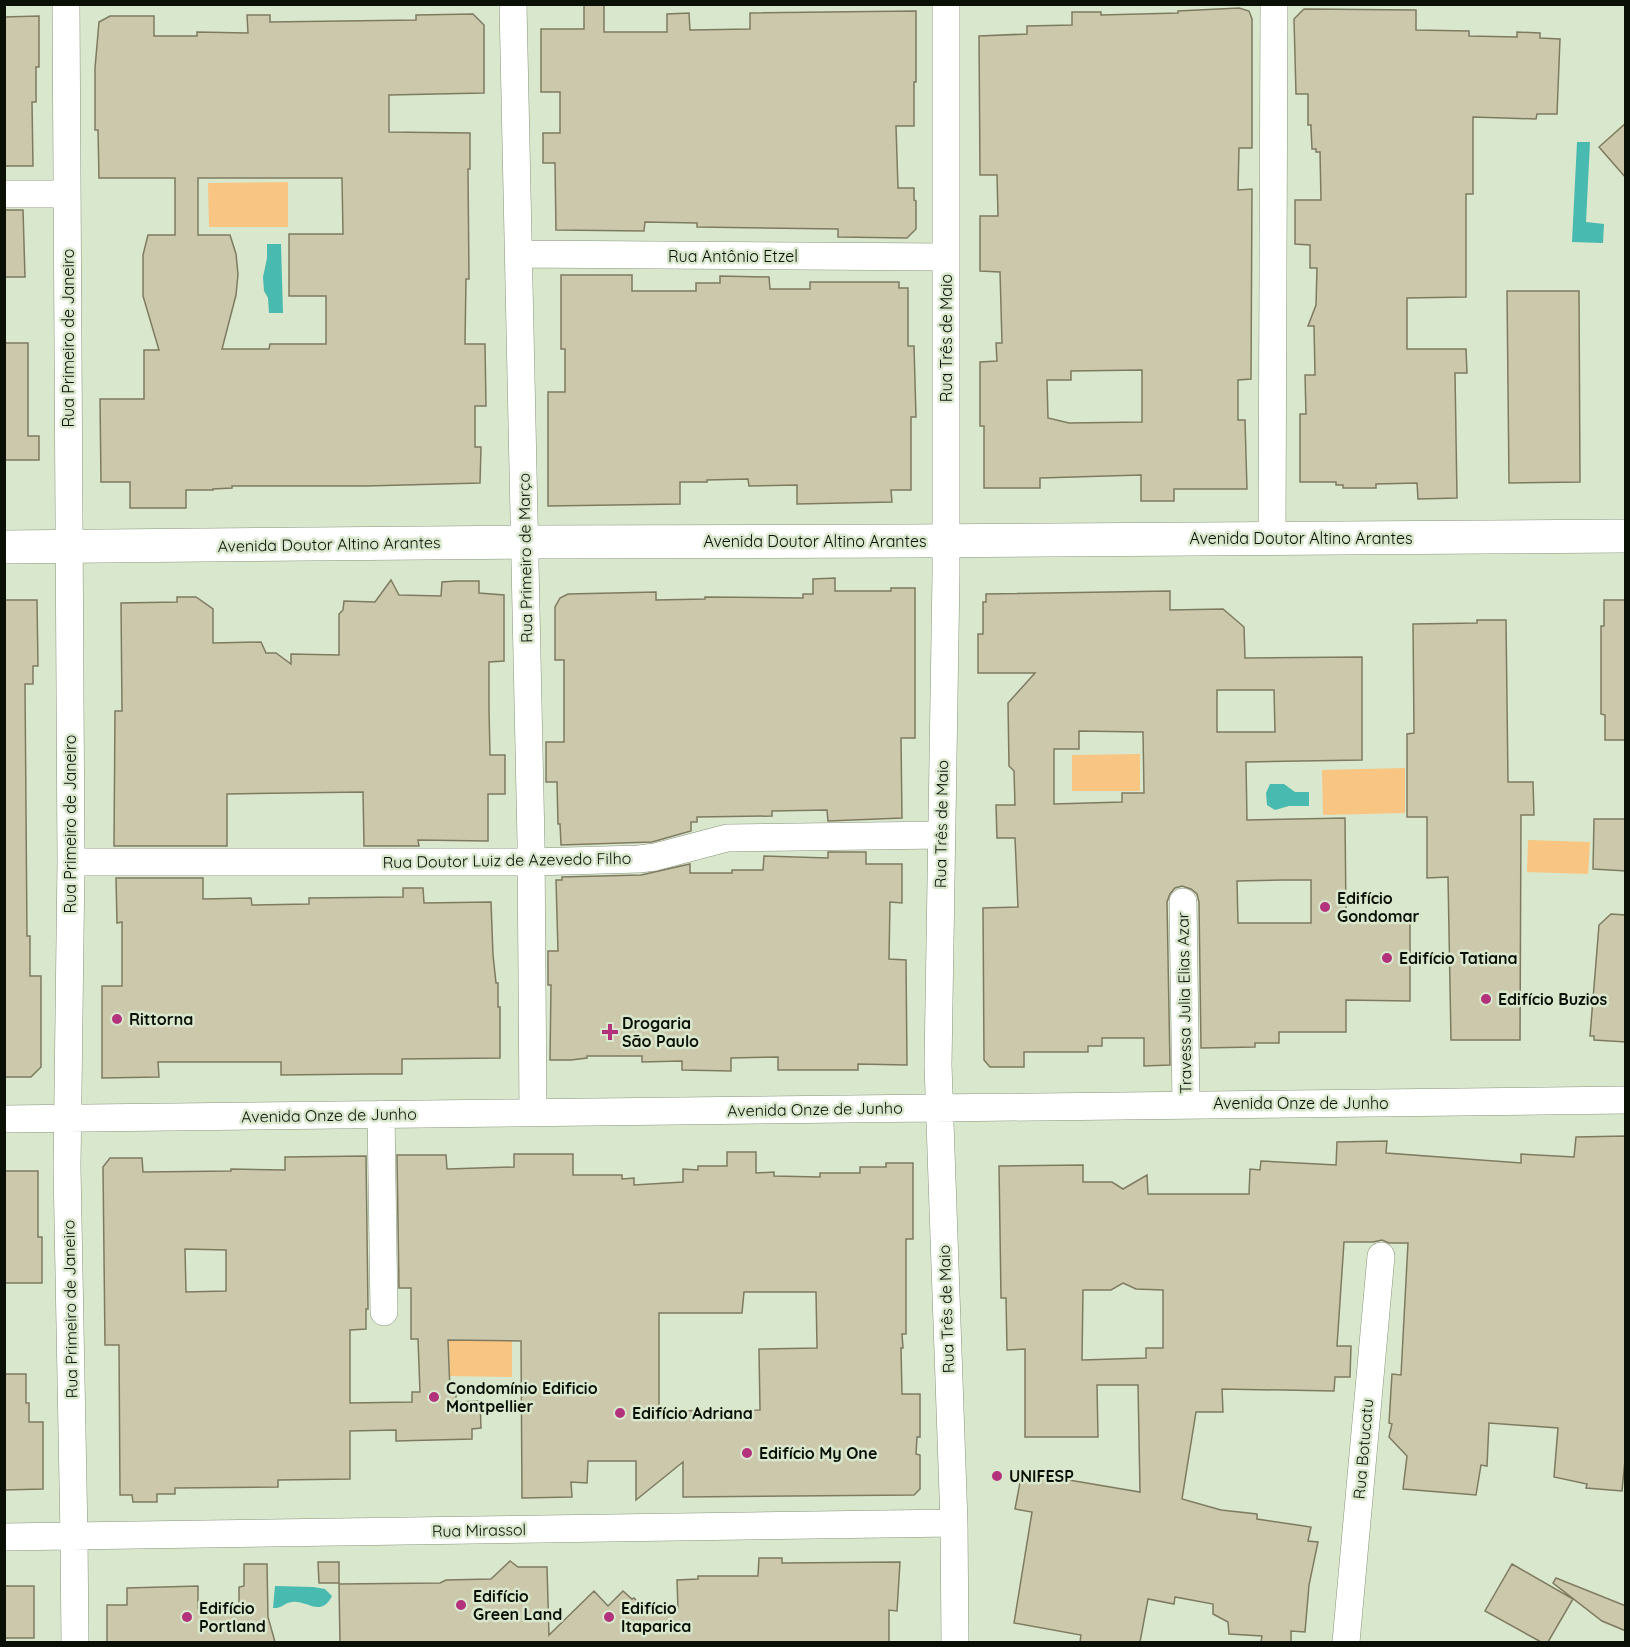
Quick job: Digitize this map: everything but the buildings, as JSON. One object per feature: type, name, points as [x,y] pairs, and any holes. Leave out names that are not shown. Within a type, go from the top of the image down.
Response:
[{"type":"street","name":"Rua Primeiro de Janeiro","points":[[66,4],[71,862],[67,1118],[75,1642]]},
{"type":"street","name":"Rua Primeiro de Março","points":[[513,4],[532,862],[533,1112]]},
{"type":"street","name":"Rua Três de Maio","points":[[946,4],[946,540],[938,1107],[954,1523],[955,1642]]},
{"type":"street","points":[[1272,537],[1274,4]]},
{"type":"street","points":[[4,194],[67,194]]},
{"type":"street","name":"Rua Antônio Etzel","points":[[519,254],[946,257]]},
{"type":"street","name":"Avenida Doutor Altino Arantes","points":[[4,547],[1626,536]]},
{"type":"street","name":"Rua Doutor Luiz de Azevedo Filho","points":[[71,862],[532,862],[639,859],[727,838],[941,835]]},
{"type":"street","name":"Travessa Julia Elias Azar","points":[[1183,902],[1186,1104]]},
{"type":"street","name":"Avenida Onze de Junho","points":[[4,1119],[1626,1100]]},
{"type":"street","points":[[381,1114],[384,1312]]},
{"type":"street","name":"Rua Botucatu","points":[[1346,1642],[1381,1256]]},
{"type":"street","name":"Rua Mirassol","points":[[4,1537],[954,1523]]},
{"type":"shaded area","points":[[288,182],[288,227],[209,227],[208,183]]},
{"type":"shaded area","points":[[1140,754],[1140,791],[1072,791],[1072,755]]},
{"type":"shaded area","points":[[1405,768],[1405,813],[1323,815],[1322,770]]},
{"type":"shaded area","points":[[1528,840],[1590,842],[1588,874],[1527,872]]},
{"type":"shaded area","points":[[449,1340],[512,1341],[512,1377],[450,1376]]},
{"type":"water","points":[[1577,142],[1590,142],[1586,222],[1604,224],[1603,243],[1572,242]]},
{"type":"water","points":[[267,244],[281,244],[283,313],[269,313],[263,277]]},
{"type":"water","points":[[1270,784],[1284,784],[1295,792],[1309,792],[1309,806],[1289,806],[1275,810],[1267,805],[1266,793]]},
{"type":"water","points":[[275,1586],[325,1589],[332,1596],[323,1606],[292,1602],[273,1608]]},
{"type":"place","name":"Edifício Gondomar","points":[[1325,907]]},
{"type":"place","name":"Edifício Tatiana","points":[[1387,958]]},
{"type":"place","name":"Edifício Buzios","points":[[1486,999]]},
{"type":"place","name":"Rittorna","points":[[117,1019]]},
{"type":"place","name":"Drogaria São Paulo","points":[[610,1032]]},
{"type":"place","name":"Condomínio Edificio Montpellier","points":[[434,1397]]},
{"type":"place","name":"Edifício Adriana","points":[[620,1413]]},
{"type":"place","name":"Edifício My One","points":[[747,1453]]},
{"type":"place","name":"UNIFESP","points":[[997,1476]]},
{"type":"place","name":"Edifício Green Land","points":[[461,1605]]},
{"type":"place","name":"Edifício Portland","points":[[187,1617]]},
{"type":"place","name":"Edifício Itaparica","points":[[609,1617]]}]
